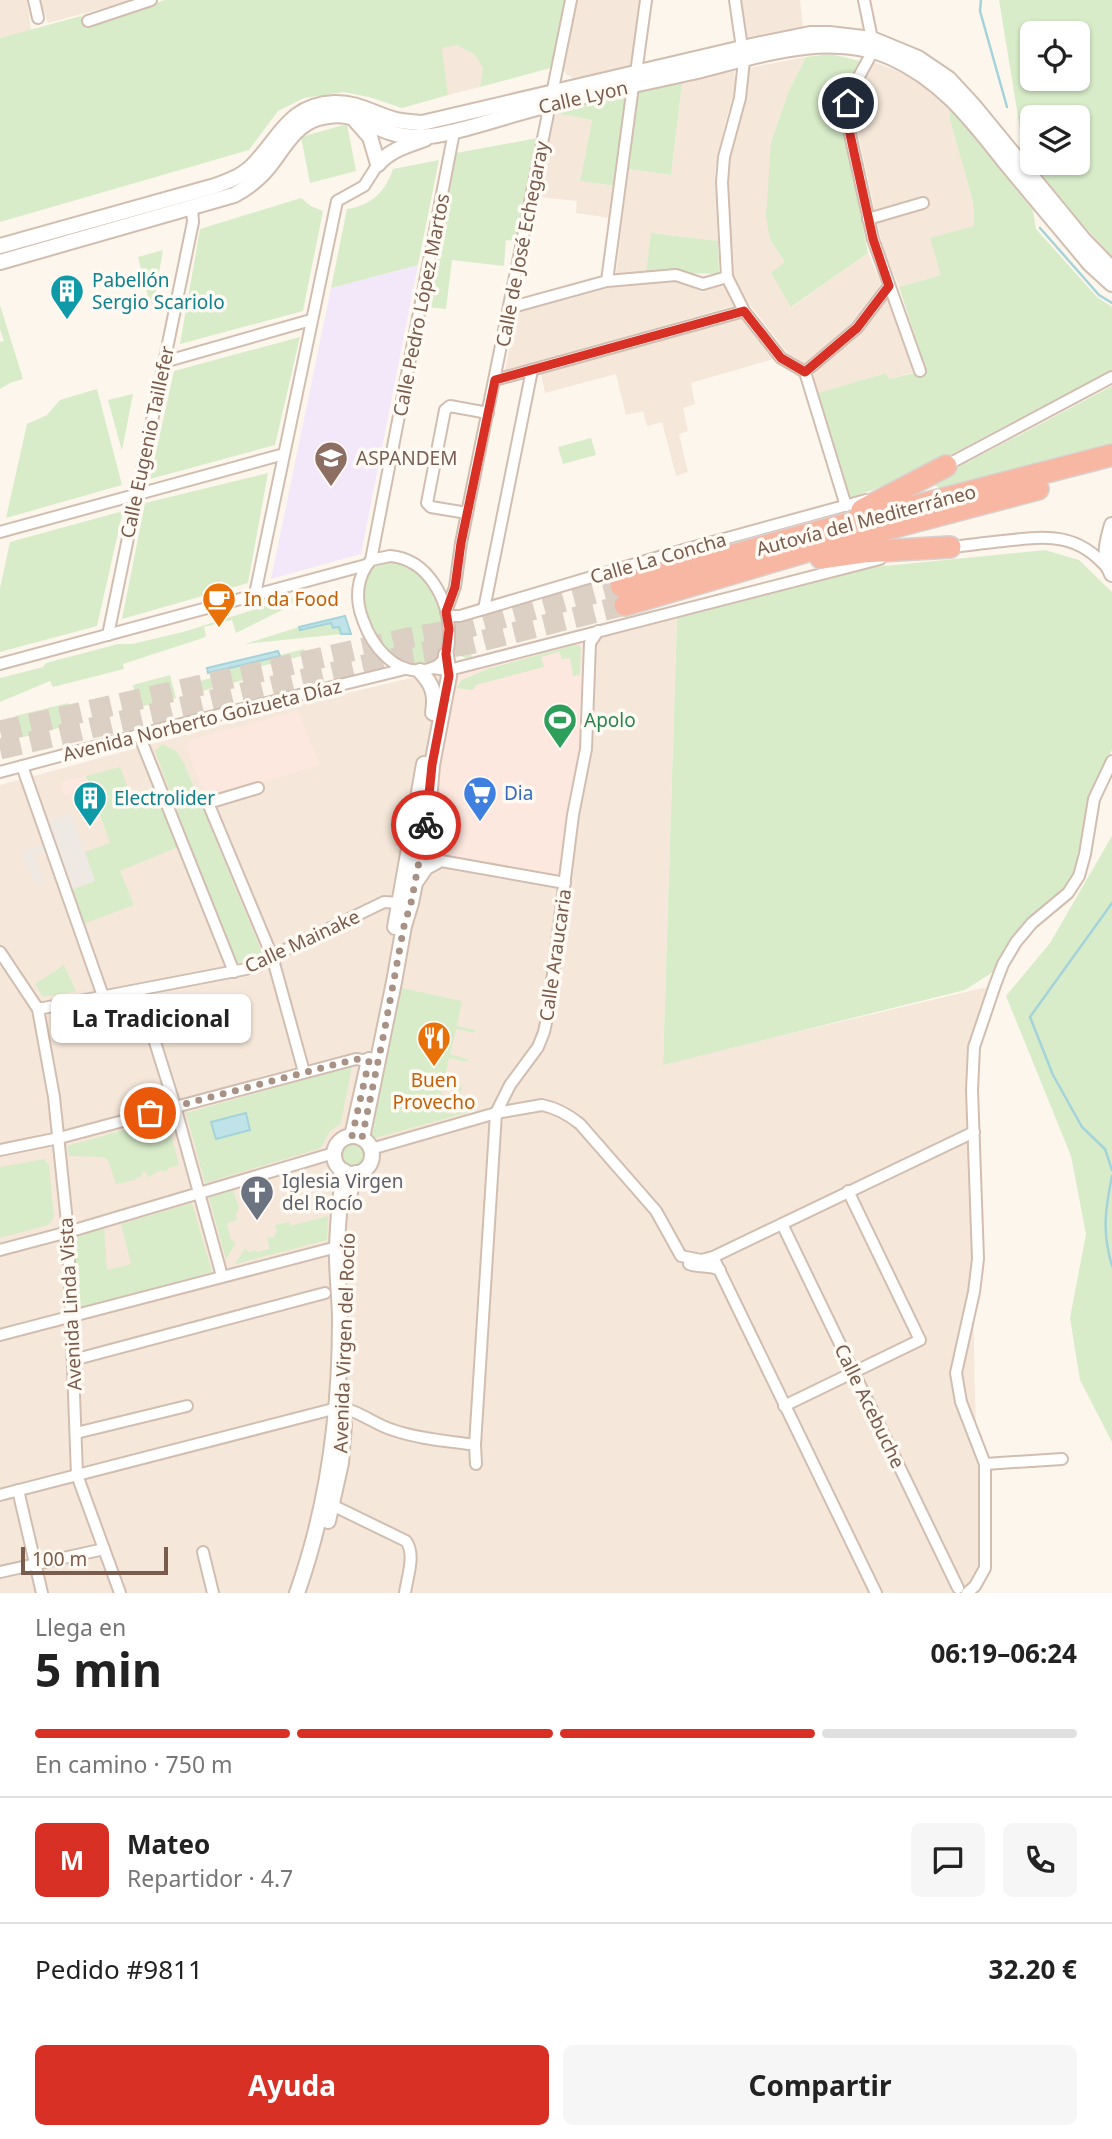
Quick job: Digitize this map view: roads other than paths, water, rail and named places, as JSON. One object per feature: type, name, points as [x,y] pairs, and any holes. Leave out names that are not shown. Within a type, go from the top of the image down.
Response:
[{"type":"highway","name":"Autovía del Mediterráneo","points":[[1108,463],[706,581],[623,596],[819,531],[1108,463]]},
{"type":"highway","points":[[819,531],[946,466]]},
{"type":"highway","points":[[706,581],[739,578],[839,555],[950,547]]},
{"type":"street","points":[[34,0],[38,18]]},
{"type":"street","points":[[88,21],[151,0]]},
{"type":"street","name":"Calle de José Echegaray","points":[[447,614],[455,587],[467,513],[571,0]]},
{"type":"street","points":[[607,281],[646,0]]},
{"type":"street","points":[[735,0],[743,54],[743,78],[724,157],[722,182],[727,277],[744,311],[781,358],[805,372],[846,506]]},
{"type":"street","points":[[864,0],[872,45],[851,92],[846,114],[873,239],[920,371]]},
{"type":"street","name":"Calle Lyon","points":[[0,246],[237,178],[256,163],[290,120],[305,110],[331,103],[357,105],[393,119],[422,122],[552,98],[743,54],[802,47],[872,45],[911,54],[949,79],[1083,239],[1112,269]]},
{"type":"street","name":"Calle Lyon","points":[[872,45],[942,89],[968,116],[1090,264],[1112,284]]},
{"type":"street","name":"Calle Lyon","points":[[0,262],[234,195],[248,188],[267,169],[297,130],[310,121],[332,115],[350,116],[389,132],[433,136],[454,132],[552,98]]},
{"type":"street","points":[[350,116],[370,137],[378,164]]},
{"type":"street","name":"Calle Pedro López Martos","points":[[369,562],[454,132]]},
{"type":"street","points":[[255,594],[337,201],[364,186],[384,157],[397,149],[433,136]]},
{"type":"street","points":[[868,219],[923,202]]},
{"type":"street","name":"Calle Eugenio Taillefer","points":[[108,635],[193,222],[192,208]]},
{"type":"street","points":[[509,308],[607,281],[676,275],[703,284],[727,277]]},
{"type":"street","points":[[805,372],[857,328],[889,286]]},
{"type":"street","points":[[495,380],[744,311]]},
{"type":"street","points":[[164,362],[311,320]]},
{"type":"street","points":[[484,609],[532,370]]},
{"type":"street","name":"Calle La Concha","points":[[447,614],[460,616],[669,554],[846,506],[946,466],[1112,377]]},
{"type":"street","points":[[467,513],[431,507],[426,503],[445,410],[450,406],[488,413]]},
{"type":"street","points":[[0,532],[284,454]]},
{"type":"street","points":[[1111,572],[1106,549],[1112,524]]},
{"type":"street","points":[[419,670],[449,670],[876,560],[950,547],[1046,537],[1070,541],[1089,550],[1111,572]]},
{"type":"street","points":[[0,664],[382,557],[396,556],[418,567],[436,585],[447,614],[449,643],[442,663],[419,670]]},
{"type":"street","points":[[369,562],[358,586],[359,611],[365,627],[380,651],[419,670],[431,683],[435,703],[386,981],[369,1061],[362,1141],[370,1162],[365,1170],[350,1172],[336,1164],[334,1153],[341,1140],[362,1141],[542,1105],[565,1113],[580,1124],[656,1211],[685,1262],[720,1270]]},
{"type":"street","points":[[577,637],[590,643],[598,631]]},
{"type":"street","name":"Calle Araucaria","points":[[476,1464],[496,1114],[510,1085],[530,1059],[544,1032],[573,816],[586,748],[590,643]]},
{"type":"street","points":[[362,1141],[424,838],[432,765],[449,670],[446,654]]},
{"type":"street","name":"Avenida Norberto Goizueta Díaz","points":[[0,772],[139,735],[419,670]]},
{"type":"street","points":[[139,735],[234,972]]},
{"type":"street","points":[[962,1591],[975,1586],[985,1568],[985,1464],[961,1402],[956,1373],[974,1292],[978,1259],[972,1068],[974,1047],[1003,964],[1016,942],[1032,923],[1068,893],[1079,876],[1094,799],[1112,761]]},
{"type":"street","points":[[22,766],[103,996]]},
{"type":"street","points":[[258,788],[208,803],[272,956],[304,1072]]},
{"type":"street","points":[[419,789],[422,798],[414,851],[420,858],[565,883]]},
{"type":"street","points":[[424,838],[437,860]]},
{"type":"street","points":[[399,903],[405,894],[412,864],[420,858]]},
{"type":"street","points":[[415,883],[420,873],[437,860]]},
{"type":"street","name":"Calle Mainake","points":[[38,1009],[234,972],[251,967],[384,902],[399,903]]},
{"type":"street","points":[[0,952],[4,968],[38,1009]]},
{"type":"street","points":[[139,990],[175,1106],[222,1276]]},
{"type":"street","name":"Avenida Linda Vista","points":[[38,1009],[59,1139],[68,1232],[77,1475],[120,1593]]},
{"type":"street","points":[[0,1150],[59,1139],[356,1059],[369,1061]]},
{"type":"street","points":[[681,1256],[701,1260],[713,1257],[974,1132]]},
{"type":"street","points":[[0,1250],[334,1153]]},
{"type":"street","name":"Avenida Virgen del Rocío","points":[[307,1593],[341,1463],[337,1247],[350,1172]]},
{"type":"street","name":"Avenida Virgen del Rocío","points":[[298,1593],[322,1502],[341,1409],[349,1328],[347,1245],[352,1184],[350,1172]]},
{"type":"street","points":[[785,1406],[920,1339],[848,1191]]},
{"type":"street","name":"Calle Acebuche","points":[[782,1224],[962,1591]]},
{"type":"street","points":[[0,1335],[337,1247]]},
{"type":"street","points":[[713,1257],[876,1593]]},
{"type":"street","points":[[73,1360],[325,1293]]},
{"type":"street","points":[[76,1433],[187,1405]]},
{"type":"street","points":[[0,1495],[341,1409],[393,1430],[475,1445]]},
{"type":"street","points":[[985,1464],[1062,1460]]},
{"type":"street","points":[[18,1490],[43,1593]]},
{"type":"street","points":[[331,1505],[406,1541],[411,1556],[405,1593]]},
{"type":"street","points":[[0,1572],[104,1549]]},
{"type":"street","points":[[203,1552],[209,1592]]},
{"type":"water","points":[[345,616],[351,634],[341,634],[339,627],[333,628],[331,623],[300,630],[299,627]]},
{"type":"water","points":[[278,651],[280,656],[208,673],[207,668]]},
{"type":"water","points":[[246,1113],[250,1130],[216,1139],[211,1122]]},
{"type":"waterway","points":[[981,0],[980,11],[1007,107]]},
{"type":"waterway","points":[[1040,228],[1099,295],[1112,303]]},
{"type":"waterway","points":[[1112,903],[1030,1017],[1053,1075],[1082,1127],[1105,1149],[1112,1170]]},
{"type":"waterway","points":[[1112,1176],[1106,1221],[1112,1266]]},
{"type":"tunnel","points":[[0,731],[408,638],[469,627],[621,586]]},
{"type":"tunnel","points":[[0,749],[408,655],[469,644],[625,605]]},
{"type":"place","name":"Pabellón Sergio Scariolo","points":[[67,321]]},
{"type":"place","name":"ASPANDEM","points":[[331,488]]},
{"type":"place","name":"In da Food","points":[[219,629]]},
{"type":"place","name":"Apolo","points":[[560,750]]},
{"type":"place","name":"Dia","points":[[480,823]]},
{"type":"place","name":"Electrolider","points":[[90,828]]},
{"type":"place","name":"Buen Provecho","points":[[434,1068]]},
{"type":"place","name":"La Tradicional","points":[[150,1113]]},
{"type":"place","name":"Iglesia Virgen del Rocío","points":[[257,1222]]}]
